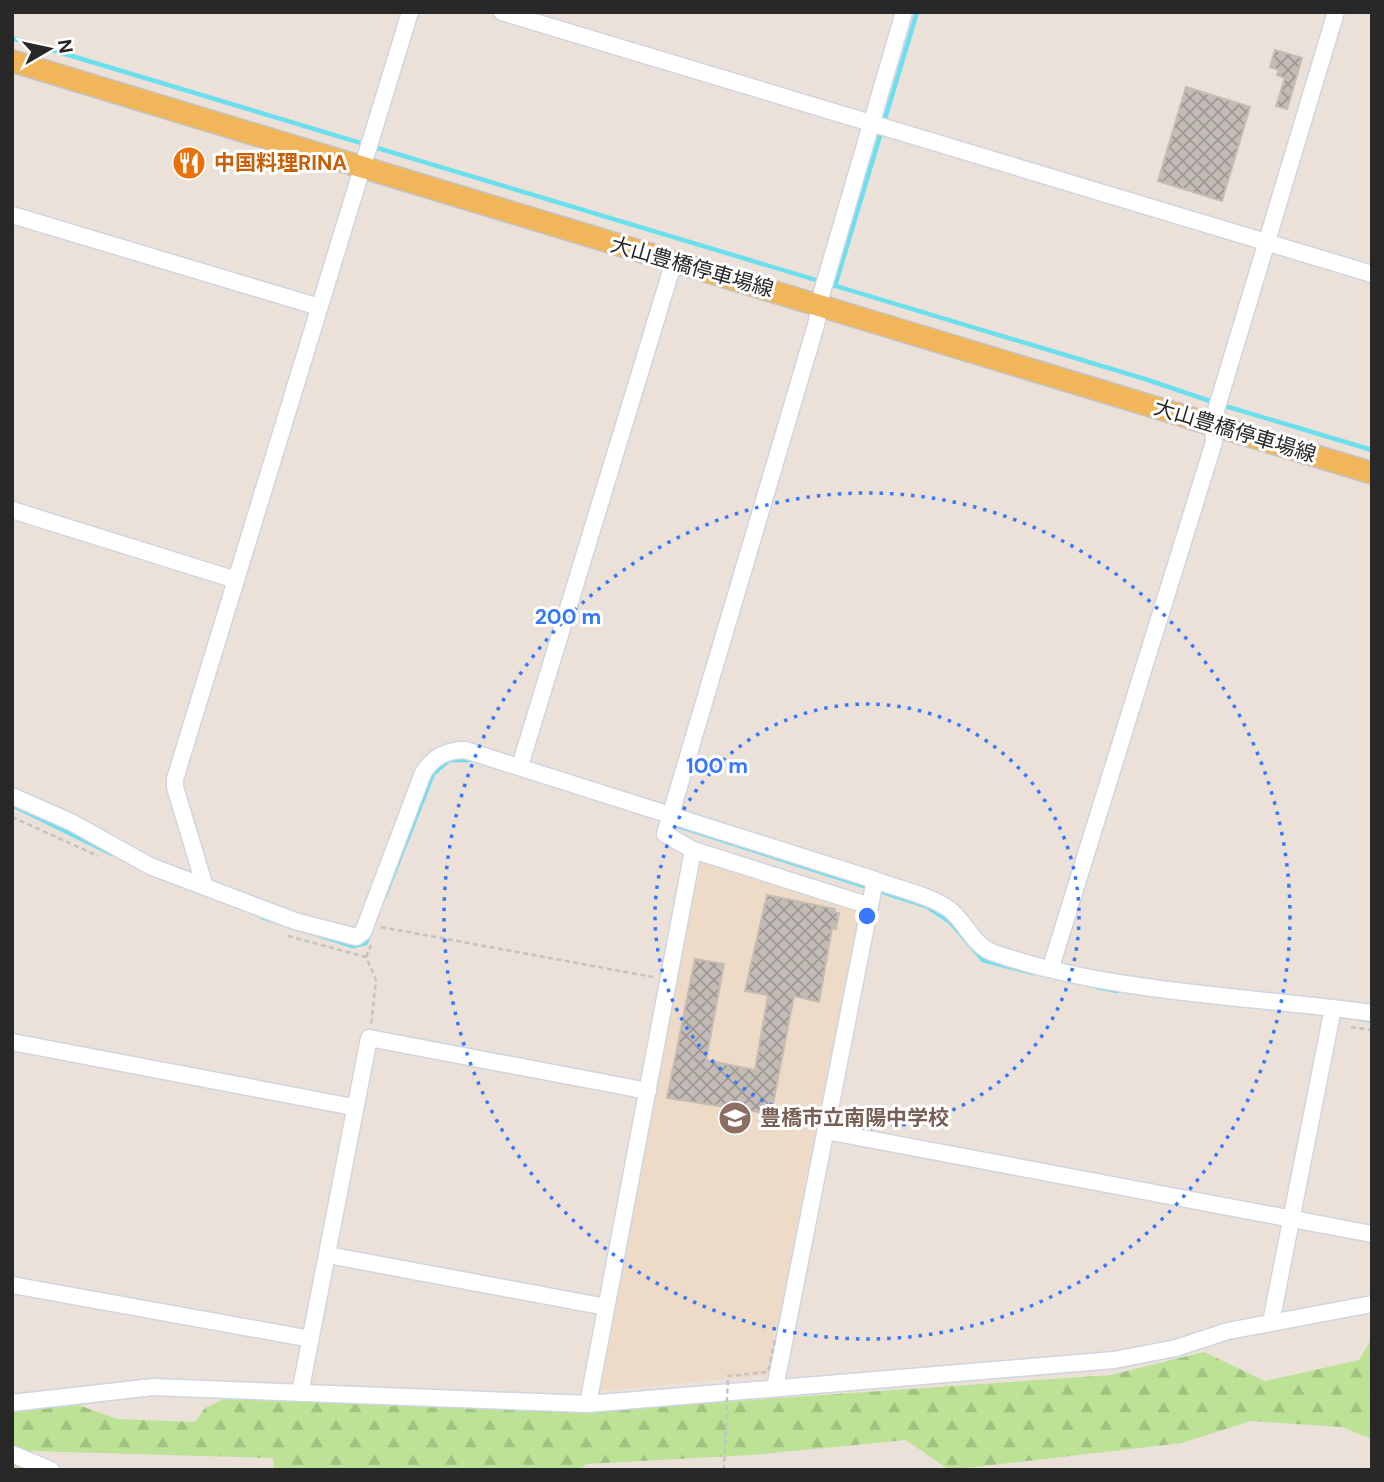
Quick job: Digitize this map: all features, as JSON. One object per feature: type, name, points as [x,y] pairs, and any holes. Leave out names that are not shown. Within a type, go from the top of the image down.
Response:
[{"type":"main road","name":"大山豊橋停車場線","points":[[12,61],[674,261],[821,298],[1217,409],[1372,473]]},
{"type":"street","points":[[205,887],[175,779],[411,12]]},
{"type":"street","points":[[502,12],[1372,274]]},
{"type":"street","points":[[871,902],[693,850],[665,834],[816,325],[821,298],[904,12]]},
{"type":"street","points":[[1051,967],[1214,442],[1217,409],[1336,12]]},
{"type":"street","points":[[12,215],[319,307]]},
{"type":"street","points":[[520,766],[674,261]]},
{"type":"street","points":[[12,510],[236,580]]},
{"type":"street","points":[[12,796],[71,822],[150,866],[295,921],[356,937],[363,932],[413,796],[428,764],[436,756],[465,750],[875,880],[949,909],[979,945],[989,952],[1109,981],[1332,1014],[1372,1013]]},
{"type":"street","points":[[588,1404],[693,850]]},
{"type":"street","points":[[775,1388],[875,880]]},
{"type":"street","points":[[1271,1322],[1332,1014]]},
{"type":"street","points":[[300,1393],[369,1038],[649,1091]]},
{"type":"street","points":[[12,1042],[354,1107]]},
{"type":"street","points":[[826,1131],[1372,1234]]},
{"type":"street","points":[[328,1255],[606,1307]]},
{"type":"street","points":[[12,1285],[311,1339]]},
{"type":"street","points":[[12,1403],[153,1387],[588,1404],[1114,1360],[1271,1322],[1372,1304]]},
{"type":"street","points":[[12,1454],[51,1470]]},
{"type":"path","points":[[12,817],[107,860]]},
{"type":"path","points":[[379,928],[391,926],[669,980]]},
{"type":"path","points":[[282,933],[304,942],[366,957]]},
{"type":"path","points":[[369,1038],[376,980],[366,957],[374,938]]},
{"type":"path","points":[[724,1470],[728,1376],[768,1372],[775,1339]]},
{"type":"shaded area","name":"豊橋市立南陽中学校","points":[[699,859],[861,911],[779,1326],[775,1326],[772,1339],[776,1341],[770,1375],[596,1391]]},
{"type":"green space","points":[[1372,1338],[1372,1439],[1342,1427],[1251,1421],[1182,1443],[949,1470],[906,1440],[751,1455],[586,1464],[580,1470],[274,1470],[273,1458],[30,1451],[37,1470],[12,1470],[12,1412],[78,1405],[117,1419],[195,1422],[205,1408],[224,1399],[580,1412],[1111,1375],[1204,1352],[1265,1381],[1359,1360]]},
{"type":"building","points":[[1275,50],[1302,58],[1287,109],[1276,106],[1285,78],[1277,75],[1279,70],[1270,67]]},
{"type":"building","points":[[1186,87],[1250,107],[1222,201],[1158,181]]},
{"type":"building","points":[[767,895],[835,909],[834,912],[839,913],[836,929],[832,928],[819,1002],[794,996],[771,1114],[667,1098],[695,959],[724,964],[706,1060],[755,1070],[768,995],[745,991]]},
{"type":"waterway","points":[[835,286],[917,12]]},
{"type":"waterway","points":[[12,38],[1145,379],[1213,402]]},
{"type":"waterway","points":[[1222,405],[1372,450]]},
{"type":"waterway","points":[[384,898],[433,774],[449,760],[470,760]]},
{"type":"waterway","points":[[12,805],[112,854]]},
{"type":"waterway","points":[[672,824],[926,906],[950,922],[983,960],[1033,973]]},
{"type":"waterway","points":[[262,917],[353,946],[366,943],[369,935]]},
{"type":"waterway","points":[[1096,987],[1118,991]]},
{"type":"waterway","points":[[1360,1019],[1372,1021]]},
{"type":"place","name":"中国料理RINA","points":[[189,163]]},
{"type":"place","name":"豊橋市立南陽中学校","points":[[735,1118]]}]
